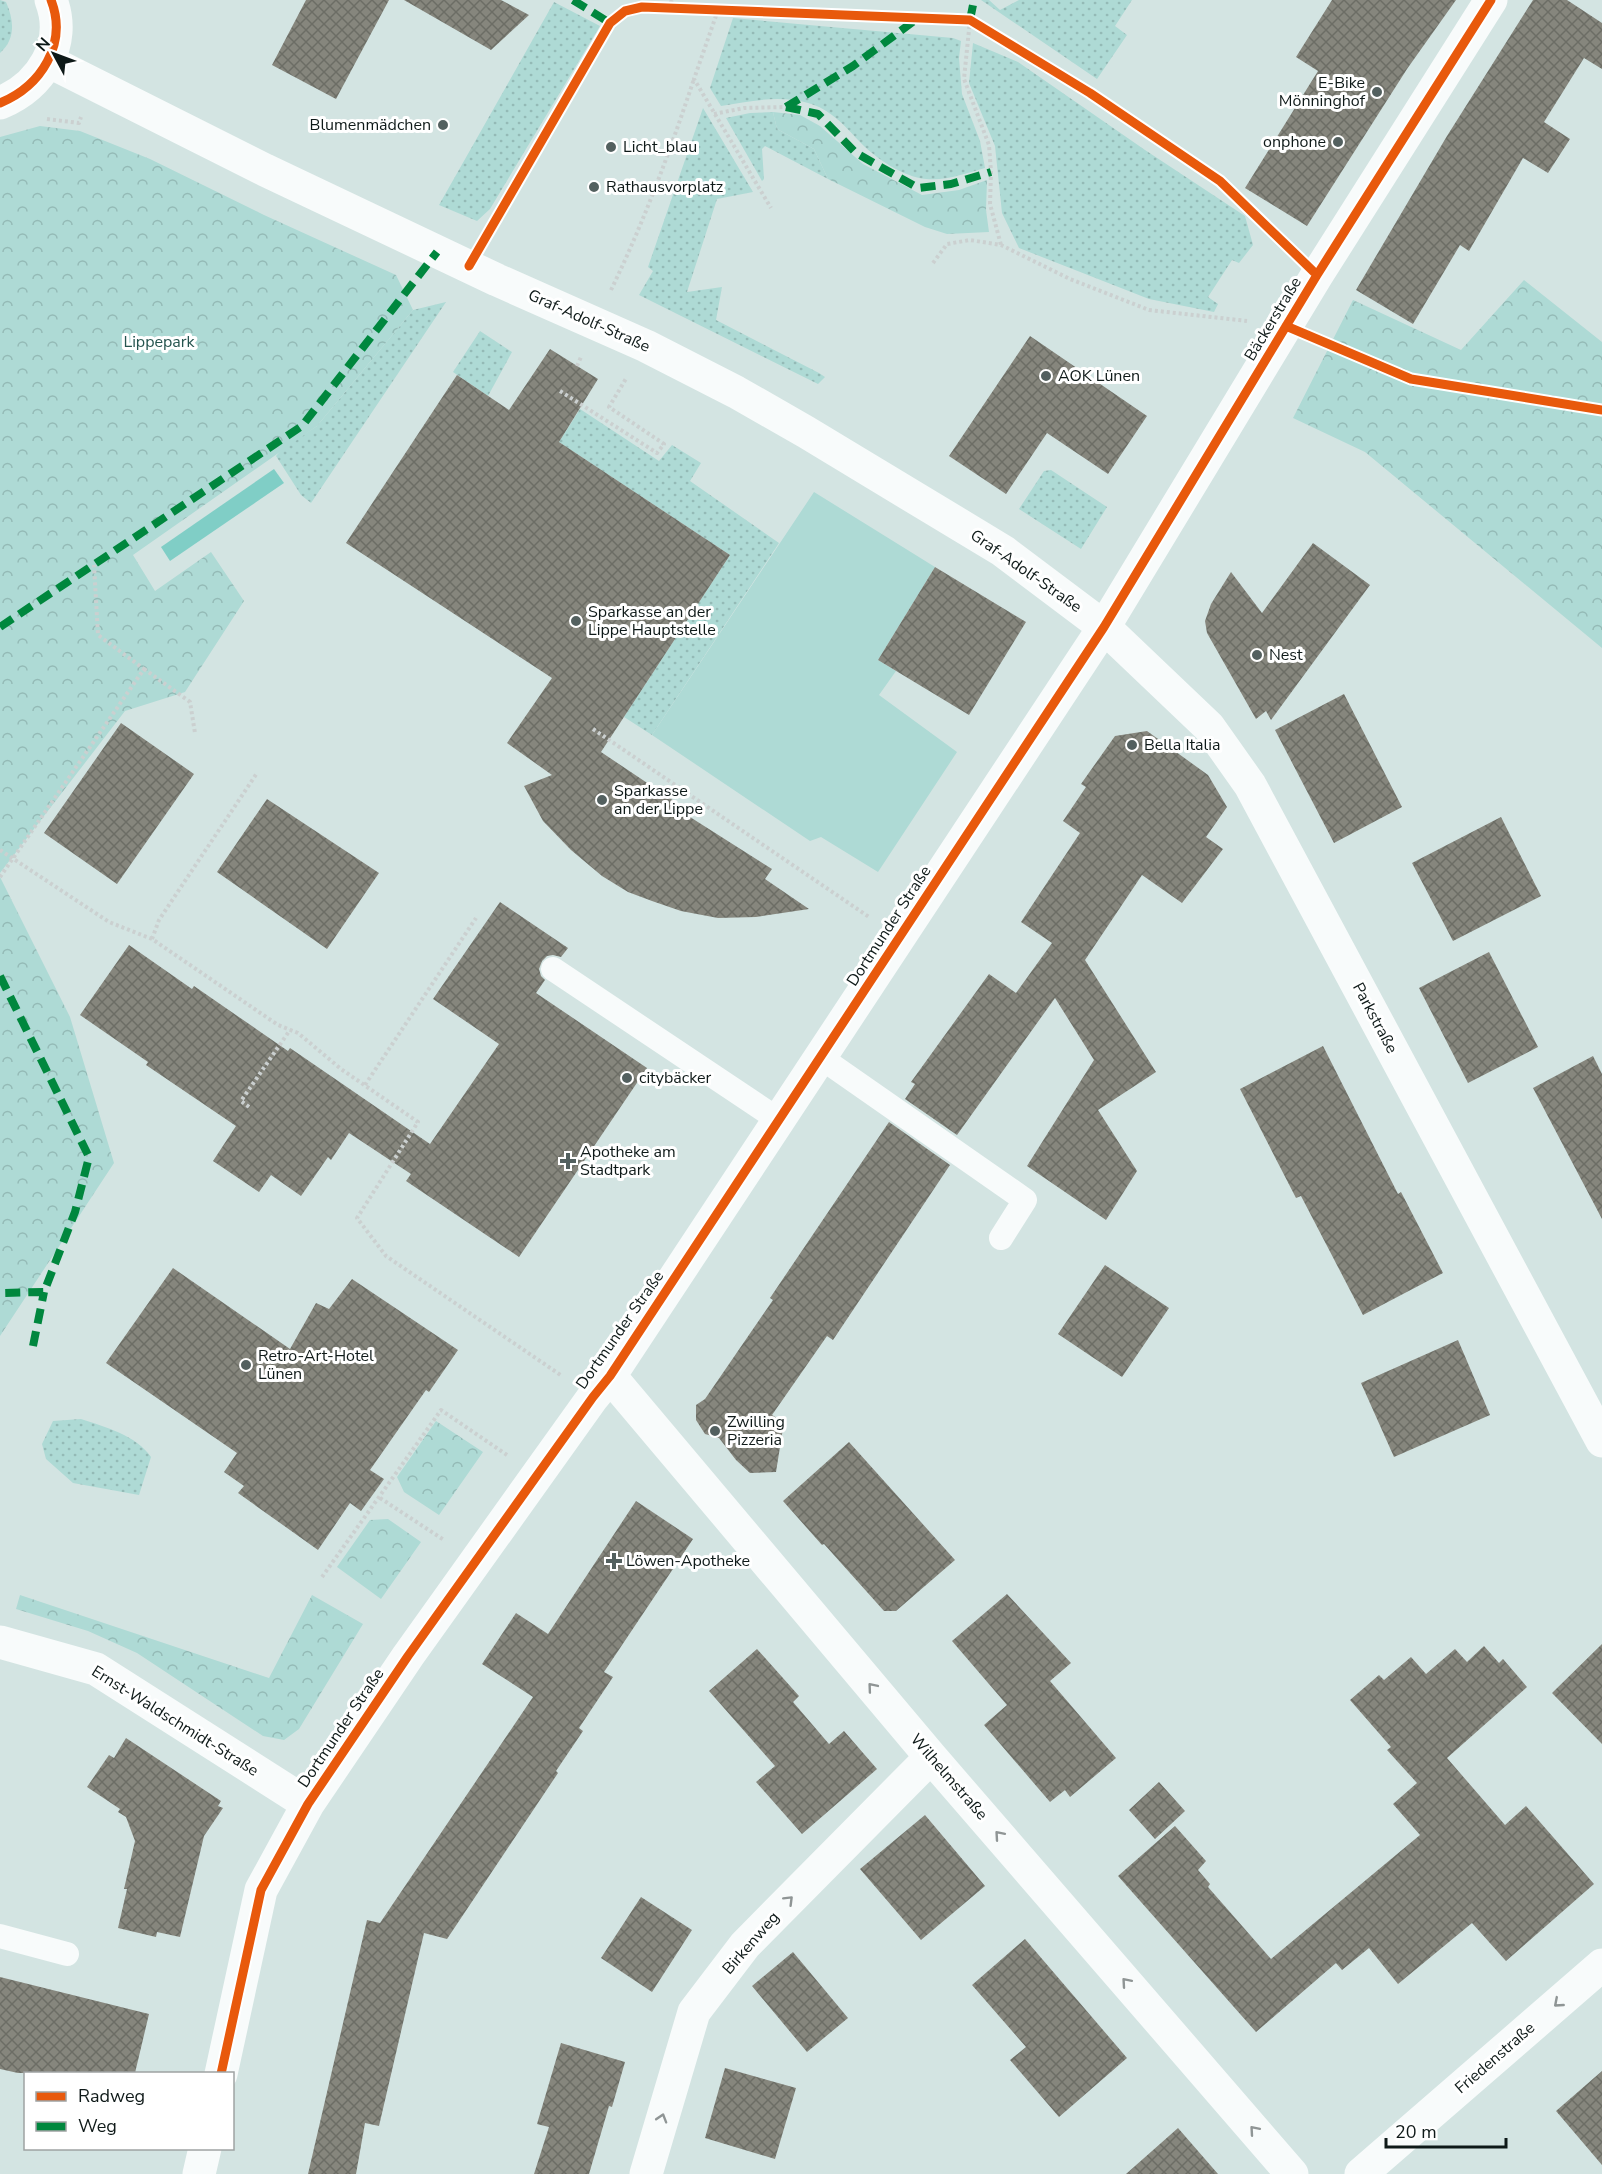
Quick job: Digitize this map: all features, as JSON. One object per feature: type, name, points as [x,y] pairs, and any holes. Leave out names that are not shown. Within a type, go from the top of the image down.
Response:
[{"type":"street","points":[[0,103],[20,93],[36,79],[48,61],[54,44],[56,25],[51,0]]},
{"type":"street","name":"Bäckerstraße","points":[[1104,627],[1286,326],[1491,0]]},
{"type":"street","name":"Graf-Adolf-Straße","points":[[48,61],[265,170],[497,280],[646,346],[736,392],[1003,551],[1104,627]]},
{"type":"street","name":"Dortmunder Straße","points":[[221,2072],[261,1890],[308,1804],[408,1656],[601,1386],[1104,627]]},
{"type":"street","name":"Parkstraße","points":[[1104,627],[1209,727],[1250,785],[1602,1441]]},
{"type":"street","name":"Wilhelmstraße","points":[[601,1386],[931,1756],[1292,2174]]},
{"type":"street","name":"Ernst-Waldschmidt-Straße","points":[[0,1642],[96,1669],[308,1804]]},
{"type":"street","name":"Birkenweg","points":[[646,2174],[694,2012],[746,1945],[931,1756]]},
{"type":"street","name":"Friedenstraße","points":[[1361,2174],[1602,1965]]},
{"type":"street","points":[[199,2174],[205,2150]]},
{"type":"lane","points":[[553,969],[779,1120]]},
{"type":"lane","points":[[820,1057],[1025,1200],[1001,1238]]},
{"type":"lane","points":[[0,1936],[67,1954]]},
{"type":"path","points":[[668,8],[672,0]]},
{"type":"path","points":[[596,323],[638,233],[670,150],[718,10]]},
{"type":"path","points":[[970,21],[964,79],[989,146],[990,204],[1001,245]]},
{"type":"path","points":[[694,79],[771,208]]},
{"type":"path","points":[[714,114],[744,108],[786,107]]},
{"type":"path","points":[[933,263],[947,244],[970,240],[1001,245],[1070,279],[1149,310],[1286,326]]},
{"type":"path","points":[[560,391],[657,453],[664,444],[609,407],[646,346]]},
{"type":"path","points":[[94,565],[98,635],[190,702],[195,733]]},
{"type":"path","points":[[0,877],[144,669]]},
{"type":"path","points":[[593,729],[899,938]]},
{"type":"path","points":[[152,939],[159,920],[257,773]]},
{"type":"path","points":[[0,850],[109,922],[152,939],[278,1025],[298,1033],[341,1069],[418,1122],[357,1218],[386,1256],[601,1386]]},
{"type":"path","points":[[365,1085],[476,918]]},
{"type":"path","points":[[249,1107],[241,1101],[290,1030]]},
{"type":"path","points":[[322,1576],[441,1410],[537,1475]]},
{"type":"path","points":[[380,1498],[476,1561]]},
{"type":"green space","points":[[0,0],[6,2],[11,16],[12,29],[9,42],[0,53]]},
{"type":"green space","points":[[981,0],[989,0],[1000,10],[1019,0],[1132,0],[1115,26],[1127,35],[1097,79]]},
{"type":"green space","points":[[554,2],[600,26],[490,209],[477,221],[439,205]]},
{"type":"green space","points":[[733,18],[953,38],[961,41],[959,58],[962,94],[980,141],[985,168],[941,179],[926,179],[908,175],[881,160],[836,118],[808,103],[775,99],[721,106],[710,88]]},
{"type":"green space","points":[[973,43],[1018,62],[1245,216],[1253,245],[1239,263],[1232,260],[1208,297],[1218,304],[1214,312],[1149,299],[1019,248],[1002,213],[995,146],[969,83]]},
{"type":"green space","points":[[703,108],[753,192],[717,199],[687,292],[722,287],[716,320],[825,377],[818,384],[639,295],[653,271],[648,267]]},
{"type":"green space","points":[[773,112],[777,129],[814,149],[828,179],[765,146],[762,149],[764,179],[762,181],[726,118],[750,113]]},
{"type":"green space","points":[[773,112],[800,115],[820,126],[863,164],[922,195],[959,190],[987,180],[986,210],[989,232],[947,234],[925,227],[828,179],[814,149],[777,129]]},
{"type":"green space","name":"Lippepark","points":[[40,126],[80,131],[150,159],[264,215],[396,275],[413,310],[317,426],[133,555],[155,591],[211,552],[244,601],[185,692],[125,711],[0,873],[0,137]]},
{"type":"green space","points":[[1524,280],[1602,342],[1602,648],[1365,452],[1293,418],[1353,300],[1461,350]]},
{"type":"green space","points":[[446,302],[311,503],[301,495],[276,456],[282,449],[317,426],[413,310]]},
{"type":"green space","points":[[480,331],[512,352],[488,396],[453,372]]},
{"type":"green space","points":[[580,409],[659,461],[672,445],[701,463],[690,481],[779,543],[652,735],[624,717],[730,555],[559,442]]},
{"type":"green space","points":[[1051,470],[1107,507],[1081,549],[1019,509],[1044,471]]},
{"type":"green space","points":[[814,492],[935,567],[878,660],[896,671],[879,695],[957,752],[878,872],[821,837],[810,841],[652,735]]},
{"type":"green space","points":[[0,877],[70,1017],[114,1163],[0,1336]]},
{"type":"green space","points":[[81,1419],[129,1437],[145,1449],[151,1457],[139,1495],[73,1483],[46,1459],[42,1444],[53,1421]]},
{"type":"green space","points":[[436,1421],[483,1452],[439,1515],[404,1492],[397,1477]]},
{"type":"green space","points":[[388,1519],[421,1542],[381,1599],[337,1567],[370,1520]]},
{"type":"green space","points":[[20,1595],[269,1678],[312,1595],[363,1624],[299,1729],[284,1740],[263,1736],[137,1653],[88,1631],[16,1609]]},
{"type":"water","points":[[274,469],[284,483],[170,561],[161,547]]},
{"type":"building","points":[[306,0],[389,0],[336,99],[272,65]]},
{"type":"building","points":[[404,0],[501,0],[529,15],[491,50]]},
{"type":"building","points":[[1332,0],[1456,0],[1407,69],[1307,226],[1245,188],[1318,71],[1296,57]]},
{"type":"building","points":[[1533,0],[1567,0],[1602,23],[1602,69],[1584,58],[1544,122],[1570,139],[1548,173],[1523,158],[1469,251],[1460,245],[1413,324],[1356,290],[1447,136]]},
{"type":"building","name":"AOK Lünen","points":[[1030,336],[1147,416],[1108,474],[1047,433],[1006,494],[949,456]]},
{"type":"building","name":"Sparkasse an der Lippe Hauptstelle","points":[[550,349],[598,379],[559,442],[730,555],[601,752],[692,813],[690,817],[772,869],[765,879],[809,909],[756,917],[718,918],[681,911],[652,901],[628,892],[602,876],[571,850],[543,821],[524,786],[552,775],[507,743],[552,678],[346,543],[457,375],[509,410]]},
{"type":"building","points":[[1313,543],[1370,585],[1271,720],[1266,711],[1256,719],[1207,633],[1205,621],[1211,604],[1231,572],[1262,613]]},
{"type":"building","points":[[935,567],[1026,622],[969,715],[878,660]]},
{"type":"building","points":[[1344,694],[1402,807],[1334,843],[1275,730]]},
{"type":"building","points":[[121,723],[194,774],[117,884],[44,833]]},
{"type":"building","points":[[1147,731],[1208,775],[1227,807],[1206,837],[1223,849],[1182,903],[1142,875],[1085,960],[1156,1072],[1098,1110],[1137,1171],[1106,1220],[1027,1166],[1094,1060],[1055,998],[957,1135],[905,1099],[915,1084],[911,1082],[989,974],[1016,993],[1052,943],[1021,922],[1080,833],[1063,821],[1086,787],[1081,784],[1115,736]]},
{"type":"building","points":[[267,799],[379,873],[327,949],[217,872]]},
{"type":"building","points":[[1501,817],[1541,896],[1453,941],[1412,863]]},
{"type":"building","points":[[500,902],[568,948],[561,957],[547,956],[542,961],[539,969],[545,980],[536,993],[647,1068],[519,1257],[406,1181],[411,1174],[349,1133],[331,1160],[328,1157],[301,1196],[271,1175],[259,1192],[213,1161],[236,1126],[146,1065],[148,1062],[80,1015],[129,945],[192,989],[194,986],[288,1051],[290,1048],[430,1144],[499,1044],[433,999]]},
{"type":"building","points":[[1489,952],[1538,1047],[1468,1083],[1419,988]]},
{"type":"building","points":[[1323,1046],[1398,1194],[1401,1192],[1443,1273],[1363,1315],[1301,1196],[1296,1198],[1240,1089]]},
{"type":"building","points":[[1593,1056],[1602,1074],[1602,1219],[1533,1088]]},
{"type":"building","points":[[889,1122],[950,1165],[833,1340],[827,1336],[772,1415],[784,1422],[776,1472],[750,1473],[736,1460],[719,1438],[705,1434],[696,1420],[696,1405],[705,1399],[773,1300],[770,1298]]},
{"type":"building","points":[[1105,1265],[1169,1308],[1122,1377],[1058,1334]]},
{"type":"building","points":[[173,1268],[290,1349],[316,1303],[329,1309],[352,1279],[458,1350],[429,1392],[426,1390],[370,1470],[384,1479],[361,1511],[350,1503],[318,1550],[238,1493],[244,1486],[224,1472],[237,1453],[106,1363]]},
{"type":"building","points":[[1458,1340],[1490,1415],[1394,1457],[1361,1383]]},
{"type":"building","points":[[849,1442],[955,1560],[896,1611],[884,1611],[783,1501]]},
{"type":"building","points":[[636,1501],[693,1539],[604,1672],[613,1677],[579,1728],[583,1731],[556,1771],[558,1773],[447,1939],[424,1933],[379,2126],[365,2123],[356,2174],[308,2174],[367,1920],[380,1923],[533,1697],[482,1664],[516,1613],[548,1634]]},
{"type":"building","points":[[1007,1594],[1071,1663],[1050,1681],[1116,1758],[1070,1797],[1065,1790],[1050,1802],[984,1725],[1007,1705],[952,1641]]},
{"type":"building","points":[[1602,1644],[1602,1744],[1552,1693]]},
{"type":"building","points":[[1484,1646],[1499,1663],[1503,1659],[1527,1687],[1447,1758],[1505,1825],[1526,1806],[1594,1884],[1506,1961],[1472,1923],[1398,1984],[1369,1948],[1342,1970],[1336,1963],[1256,2032],[1118,1876],[1175,1826],[1206,1861],[1198,1870],[1210,1884],[1208,1887],[1271,1959],[1420,1835],[1393,1804],[1417,1783],[1387,1750],[1391,1747],[1350,1700],[1379,1675],[1384,1680],[1411,1657],[1426,1674],[1455,1649],[1467,1662]]},
{"type":"building","points":[[757,1649],[799,1696],[793,1702],[829,1744],[844,1731],[877,1769],[802,1834],[756,1782],[775,1766],[709,1691]]},
{"type":"building","points":[[126,1738],[221,1801],[218,1806],[223,1808],[204,1836],[180,1937],[157,1932],[156,1937],[118,1928],[135,1841],[126,1817],[118,1812],[120,1809],[87,1787],[109,1755],[114,1758]]},
{"type":"building","points":[[1159,1782],[1185,1811],[1155,1839],[1129,1810]]},
{"type":"building","points":[[925,1815],[985,1886],[921,1940],[860,1869]]},
{"type":"building","points":[[641,1897],[692,1930],[652,1992],[601,1958]]},
{"type":"building","points":[[1025,1939],[1127,2058],[1059,2117],[1010,2060],[1026,2047],[972,1985]]},
{"type":"building","points":[[793,1952],[848,2018],[807,2052],[752,1986]]},
{"type":"building","points":[[0,1977],[149,2014],[135,2072],[18,2073],[0,2069]]},
{"type":"building","points":[[561,2043],[625,2062],[589,2174],[534,2174],[549,2127],[537,2124]]},
{"type":"building","points":[[725,2068],[796,2088],[775,2159],[705,2138]]},
{"type":"building","points":[[1602,2071],[1602,2165],[1556,2111]]},
{"type":"building","points":[[1178,2128],[1218,2174],[1126,2174]]},
{"type":"marked path","points":[[573,0],[610,23],[614,19]]},
{"type":"marked path","points":[[970,20],[974,0]]},
{"type":"marked path","points":[[786,107],[853,66],[918,18]]},
{"type":"marked path","points":[[786,107],[818,114],[856,153],[918,188],[951,184],[991,172]]},
{"type":"marked path","points":[[0,627],[302,426],[437,252]]},
{"type":"marked path","points":[[0,976],[89,1157],[75,1212],[44,1292],[0,1293]]},
{"type":"marked path","points":[[33,1346],[44,1292]]},
{"type":"cycle path","points":[[0,103],[28,86],[47,62],[56,32],[51,0]]},
{"type":"cycle path","points":[[221,2072],[261,1890],[308,1804],[408,1656],[610,1376],[1104,627],[1317,275],[1491,0]]},
{"type":"cycle path","points":[[469,266],[610,23],[625,11],[642,7],[970,20],[1090,93],[1220,181],[1317,275]]},
{"type":"cycle path","points":[[1286,326],[1411,379],[1602,410]]},
{"type":"place","name":"E-Bike Mönninghof","points":[[1377,92]]},
{"type":"place","name":"Blumenmädchen","points":[[443,125]]},
{"type":"place","name":"onphone","points":[[1338,142]]},
{"type":"place","name":"Licht_blau","points":[[611,147]]},
{"type":"place","name":"Rathausvorplatz","points":[[594,187]]},
{"type":"place","name":"AOK Lünen","points":[[1046,376]]},
{"type":"place","name":"Sparkasse an der Lippe Hauptstelle","points":[[576,621]]},
{"type":"place","name":"Nest","points":[[1257,655]]},
{"type":"place","name":"Bella Italia","points":[[1132,745]]},
{"type":"place","name":"Sparkasse an der Lippe","points":[[602,800]]},
{"type":"place","name":"citybäcker","points":[[627,1078]]},
{"type":"place","name":"Apotheke am Stadtpark","points":[[568,1161]]},
{"type":"place","name":"Retro-Art-Hotel Lünen","points":[[246,1365]]},
{"type":"place","name":"Zwilling Pizzeria","points":[[715,1431]]},
{"type":"place","name":"Löwen-Apotheke","points":[[614,1561]]}]
